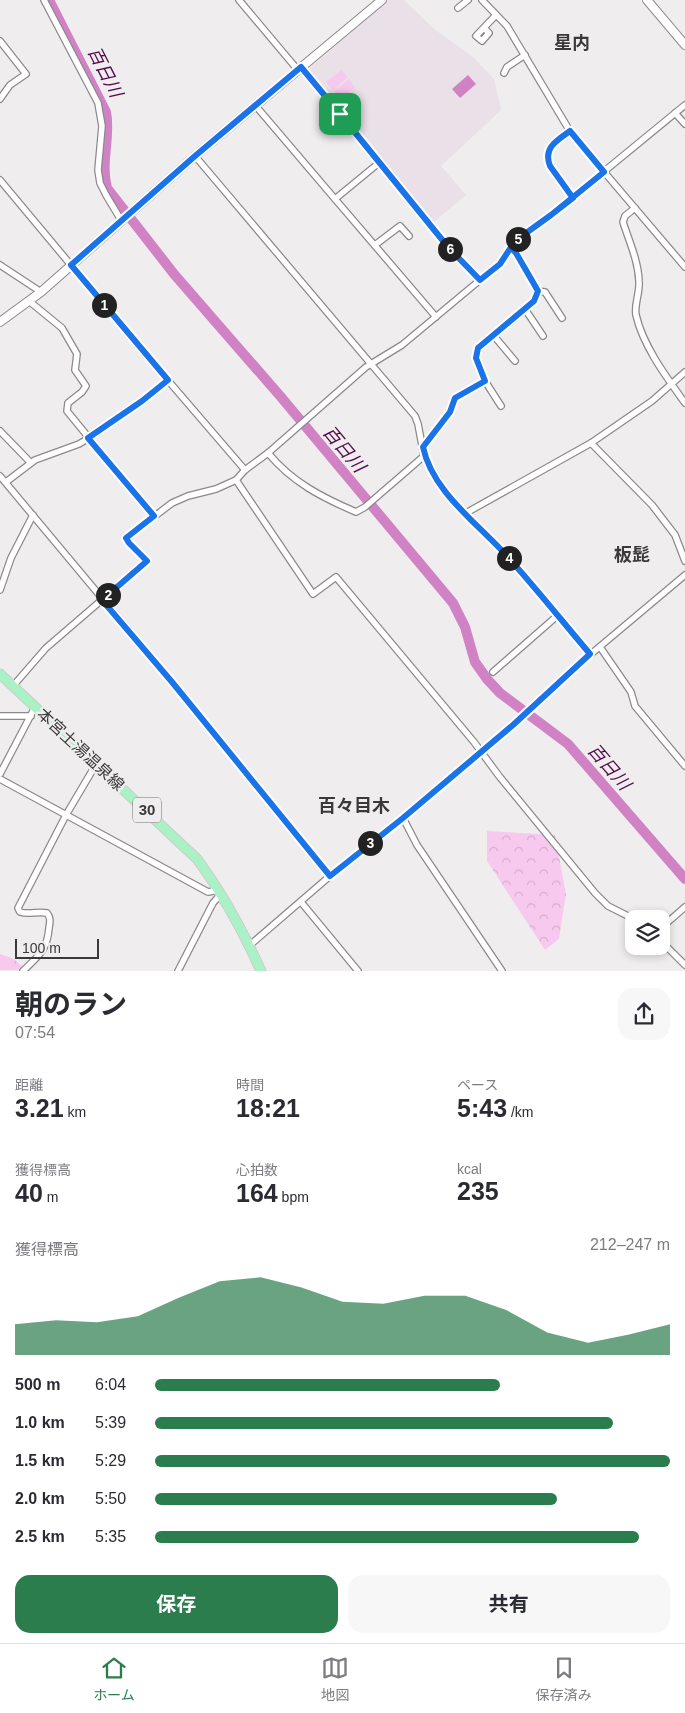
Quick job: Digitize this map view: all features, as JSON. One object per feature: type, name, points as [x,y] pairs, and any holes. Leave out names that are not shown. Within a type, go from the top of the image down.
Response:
[{"type":"main road","name":"本宮土湯温泉線","points":[[0,674],[13,686],[34,712],[98,765],[198,859],[235,915],[262,970]]},
{"type":"street","points":[[44,0],[98,103],[102,126],[99,176],[106,195],[123,219]]},
{"type":"street","points":[[239,0],[380,162],[448,247],[480,280]]},
{"type":"street","points":[[0,322],[41,292],[195,156],[382,0]]},
{"type":"street","points":[[458,8],[468,0]]},
{"type":"street","points":[[482,0],[507,26],[570,131],[685,267]]},
{"type":"street","points":[[647,0],[685,45]]},
{"type":"street","points":[[484,28],[496,15]]},
{"type":"street","points":[[0,41],[26,74],[10,85],[0,99]]},
{"type":"street","points":[[504,73],[507,67],[525,55]]},
{"type":"street","points":[[255,105],[436,317]]},
{"type":"street","points":[[13,686],[46,648],[147,561],[126,538],[172,503],[188,496],[216,489],[236,480],[245,470],[268,453],[370,364],[402,345],[500,264],[515,241],[573,198],[685,105]]},
{"type":"street","points":[[675,113],[685,124]]},
{"type":"street","points":[[570,131],[552,144],[549,149],[548,160],[550,166],[573,198]]},
{"type":"street","points":[[195,156],[415,416],[424,456],[447,495],[507,556],[590,654]]},
{"type":"street","points":[[335,198],[380,162]]},
{"type":"street","points":[[0,180],[245,470]]},
{"type":"street","points":[[635,208],[625,216],[623,222],[635,257],[639,280],[636,313],[642,333],[658,366],[685,403]]},
{"type":"street","points":[[376,245],[400,226],[409,236]]},
{"type":"street","points":[[511,248],[516,253],[538,291]]},
{"type":"street","points":[[0,265],[41,292]]},
{"type":"street","points":[[501,406],[485,381],[476,361],[476,354],[478,348],[534,301],[538,291]]},
{"type":"street","points":[[538,291],[545,292],[562,318]]},
{"type":"street","points":[[29,301],[60,326],[76,351],[77,356],[74,370],[86,386],[85,389],[68,402],[67,411],[154,516]]},
{"type":"street","points":[[525,309],[543,336]]},
{"type":"street","points":[[494,336],[515,362]]},
{"type":"street","points":[[466,513],[591,443],[652,401],[685,372]]},
{"type":"street","points":[[6,482],[30,463],[79,444],[142,401],[168,380]]},
{"type":"street","points":[[423,447],[450,412],[455,398],[485,381]]},
{"type":"street","points":[[0,431],[30,463]]},
{"type":"street","points":[[591,443],[652,505],[675,534],[685,561]]},
{"type":"street","points":[[268,453],[285,471],[307,488],[356,512],[365,507],[424,456]]},
{"type":"street","points":[[0,476],[178,689],[330,876]]},
{"type":"street","points":[[236,480],[313,594],[336,577],[595,893],[608,906],[625,915]]},
{"type":"street","points":[[0,590],[11,558],[34,515]]},
{"type":"street","points":[[250,945],[330,876],[403,818],[532,708],[590,654],[685,575]]},
{"type":"street","points":[[493,672],[557,616]]},
{"type":"street","points":[[600,647],[631,692],[635,706],[685,766]]},
{"type":"street","points":[[0,716],[34,712]]},
{"type":"street","points":[[0,774],[34,712]]},
{"type":"street","points":[[23,970],[40,954],[48,942],[50,918],[47,913],[26,914],[20,912],[18,908],[66,815],[92,771],[98,765]]},
{"type":"street","points":[[0,779],[208,892],[220,892]]},
{"type":"street","points":[[403,818],[417,845],[502,970]]},
{"type":"street","points":[[178,970],[220,892]]},
{"type":"street","points":[[301,902],[358,970]]},
{"type":"street","points":[[670,920],[685,907]]},
{"type":"street","points":[[670,950],[685,965]]},
{"type":"shaded area","points":[[388,0],[404,0],[434,29],[473,57],[494,79],[501,110],[441,166],[466,195],[434,222],[308,70]]},
{"type":"shaded area","points":[[468,75],[476,84],[460,98],[452,89]]},
{"type":"green space","points":[[341,70],[348,77],[333,90],[326,82]]},
{"type":"green space","points":[[349,79],[355,87],[340,99],[334,91]]},
{"type":"green space","points":[[487,831],[555,835],[566,894],[559,939],[545,950],[487,861]]},
{"type":"green space","points":[[0,954],[14,959],[26,970],[0,970]]},
{"type":"waterway","name":"百日川","points":[[49,0],[106,112],[105,178],[107,188],[174,274],[281,397],[453,603],[465,627],[475,662],[487,679],[500,693],[568,744],[685,879]]},
{"type":"district","name":"星内","points":[[572,43]]},
{"type":"district","name":"板髭","points":[[632,555]]},
{"type":"district","name":"百々目木","points":[[354,806]]},
{"type":"route","points":[[340,114],[301,67],[195,156],[71,265],[168,380],[142,401],[88,438],[154,516],[126,538],[147,561],[102,600],[172,682],[330,876],[403,818],[513,725],[590,654],[507,556],[447,495],[424,456],[423,447],[450,412],[455,398],[485,381],[476,361],[478,348],[534,301],[538,291],[516,253],[511,248],[515,241],[551,215],[573,198],[550,166],[548,154],[552,144],[570,131],[604,172],[551,215],[515,241],[500,264],[480,280],[448,247],[340,114]]}]
